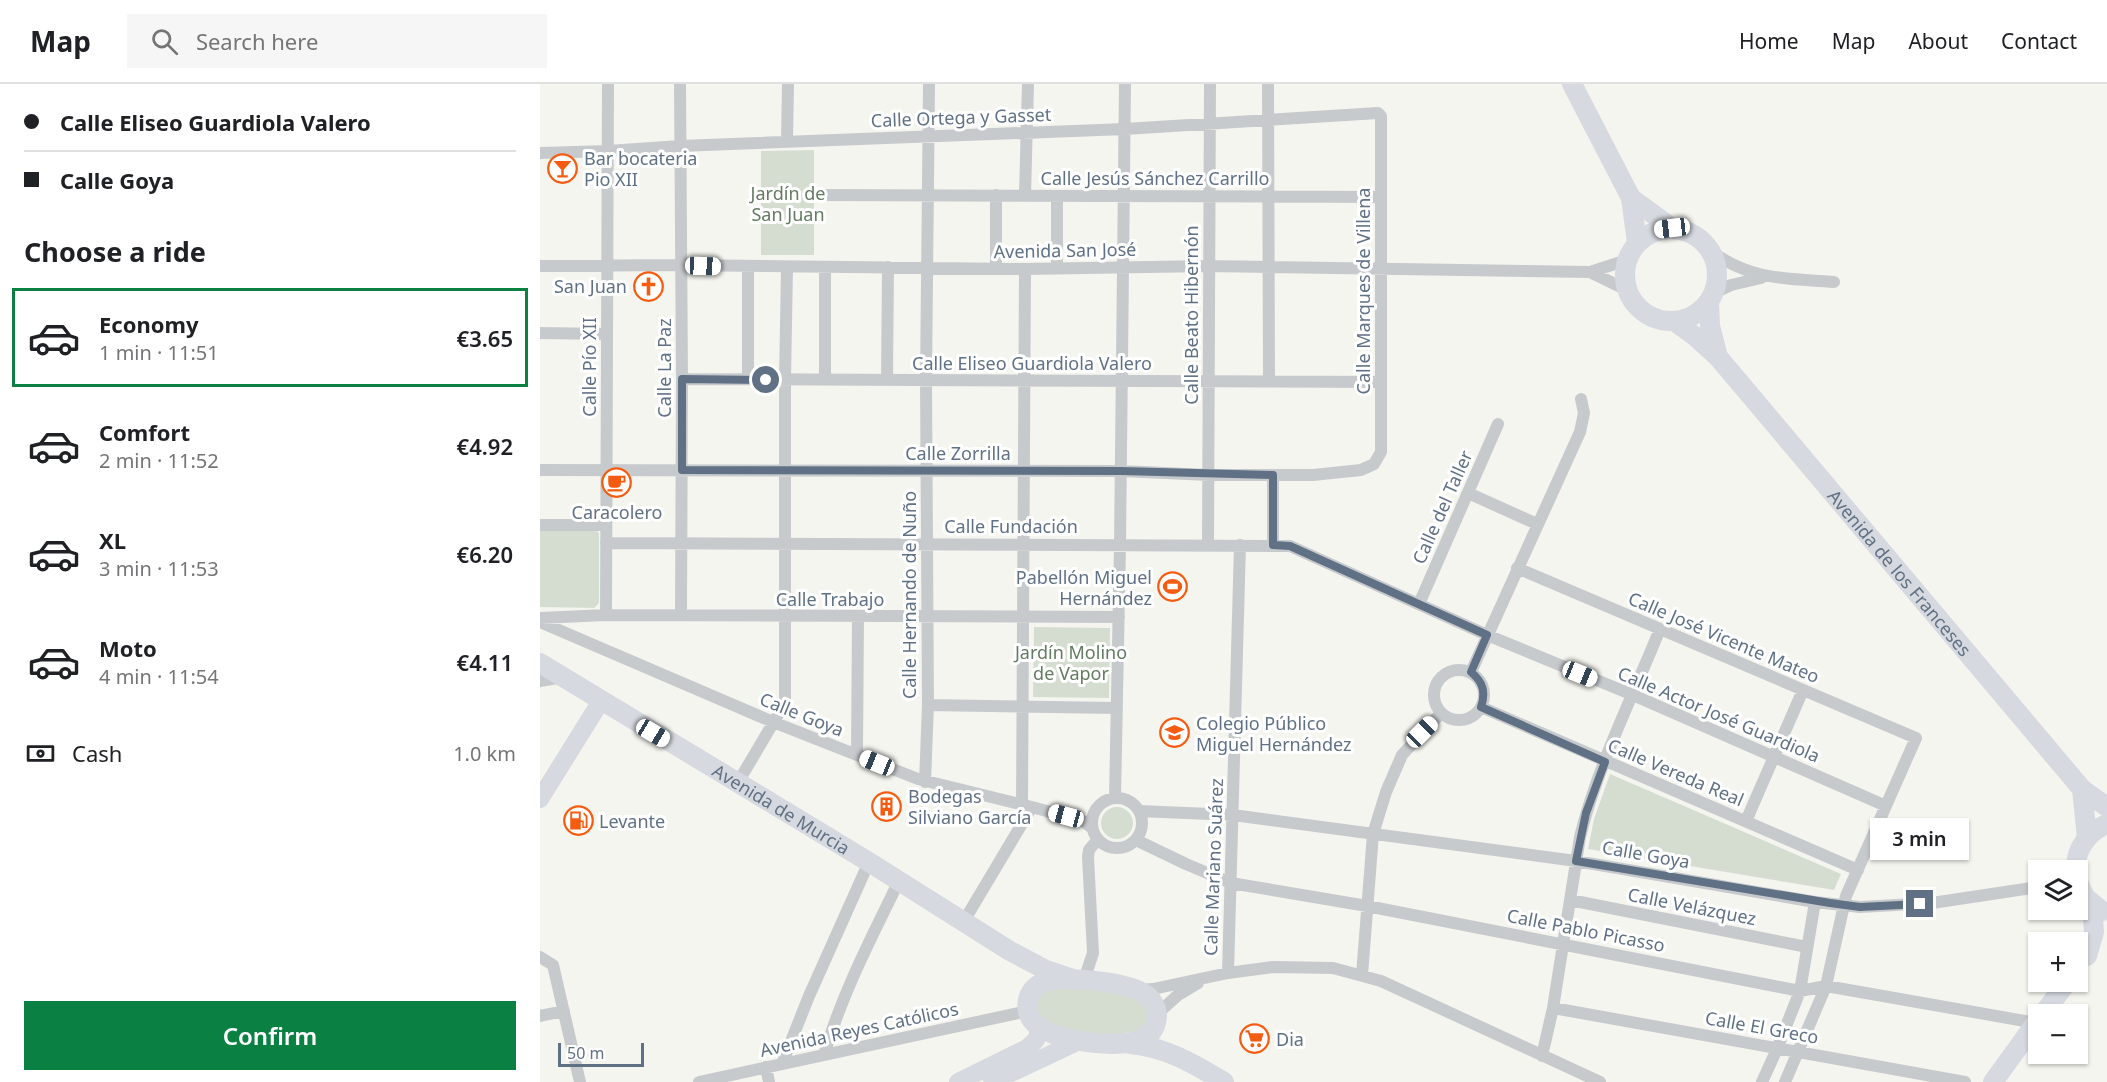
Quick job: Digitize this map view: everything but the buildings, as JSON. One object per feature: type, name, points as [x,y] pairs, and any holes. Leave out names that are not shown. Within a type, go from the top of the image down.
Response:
[{"type":"main road","points":[[1572,84],[1631,198],[1632,252]]},
{"type":"main road","points":[[1631,198],[1672,228]]},
{"type":"main road","points":[[1711,297],[1699,312],[1687,318],[1674,321],[1659,320],[1645,313],[1634,303],[1627,290],[1625,270],[1632,252],[1647,235],[1672,228],[1688,231],[1702,240],[1712,252],[1718,272],[1711,297],[1710,326],[1718,357]]},
{"type":"main road","name":"Avenida de los Franceses","points":[[1674,321],[1718,357],[2082,789],[2107,807]]},
{"type":"main road","name":"Avenida de Murcia","points":[[540,663],[1016,954],[1046,970],[1078,979]]},
{"type":"main road","points":[[540,799],[601,701]]},
{"type":"main road","points":[[2082,789],[2087,838]]},
{"type":"main road","points":[[2078,860],[2079,850],[2087,838],[2095,830],[2107,824]]},
{"type":"main road","points":[[2088,899],[2100,909],[2088,947]]},
{"type":"main road","points":[[2088,956],[2107,936]]},
{"type":"main road","points":[[1016,954],[1023,969],[1032,1021],[1040,1028],[1081,1040],[1157,1048],[1188,1060],[1224,1082]]},
{"type":"main road","points":[[1029,1003],[1035,987],[1044,982],[1078,979],[1142,992],[1152,1001],[1168,1041],[1188,1060]]},
{"type":"main road","points":[[2050,1004],[2060,992]]},
{"type":"main road","points":[[1125,1043],[1136,1041],[1150,1034],[1155,1028],[1157,1016]]},
{"type":"main road","points":[[958,1082],[1027,1048],[1036,1040],[1040,1028]]},
{"type":"main road","points":[[1992,1082],[2028,1034]]},
{"type":"main road","points":[[992,1082],[1081,1040]]},
{"type":"street","name":"Calle Pío XII","points":[[606,615],[608,84]]},
{"type":"street","name":"Calle La Paz","points":[[680,84],[681,615]]},
{"type":"street","points":[[787,141],[788,84]]},
{"type":"street","name":"Calle Hernando de Nuño","points":[[925,782],[928,705],[926,267],[929,195],[929,84]]},
{"type":"street","points":[[1025,195],[1028,84]]},
{"type":"street","points":[[1115,798],[1125,84]]},
{"type":"street","name":"Calle Beato Hibernón","points":[[1208,545],[1210,84]]},
{"type":"street","points":[[1268,84],[1269,381]]},
{"type":"street","name":"Calle Ortega y Gasset","points":[[540,153],[787,141],[1125,129],[1378,113],[1381,116]]},
{"type":"street","name":"Calle Marques de Villena","points":[[1374,464],[1381,452],[1381,116]]},
{"type":"street","name":"Calle Jesús Sánchez Carrillo","points":[[818,195],[1381,197]]},
{"type":"street","points":[[996,195],[996,268]]},
{"type":"street","points":[[1057,196],[1057,268]]},
{"type":"street","name":"Avenida San José","points":[[1590,272],[1632,252]]},
{"type":"street","points":[[1712,252],[1738,268],[1767,277],[1834,282]]},
{"type":"street","name":"Avenida San José","points":[[540,266],[681,265],[1025,269],[1208,266],[1590,272],[1627,290]]},
{"type":"street","points":[[748,267],[748,380]]},
{"type":"street","points":[[737,784],[785,703],[787,267]]},
{"type":"street","points":[[825,267],[825,380]]},
{"type":"street","points":[[887,380],[888,267]]},
{"type":"street","points":[[964,921],[1027,806],[1023,707],[1025,269]]},
{"type":"street","points":[[1711,297],[1748,280],[1767,277]]},
{"type":"street","points":[[540,333],[607,334]]},
{"type":"street","name":"Calle Eliseo Guardiola Valero","points":[[682,379],[1381,382]]},
{"type":"street","points":[[1471,672],[1580,432],[1584,413],[1581,399]]},
{"type":"street","name":"Calle del Taller","points":[[1419,604],[1498,424]]},
{"type":"street","name":"Calle Zorrilla","points":[[540,470],[1121,471],[1273,475],[1347,473],[1374,464]]},
{"type":"street","points":[[1273,475],[1273,545]]},
{"type":"street","points":[[1468,493],[1537,524]]},
{"type":"street","points":[[540,525],[606,525]]},
{"type":"street","name":"Calle Fundación","points":[[606,543],[1273,545]]},
{"type":"street","name":"Calle Actor José Guardiola","points":[[1273,545],[1290,546],[1487,635],[1633,695],[1886,806]]},
{"type":"street","name":"Calle Mariano Suárez","points":[[1228,973],[1240,546]]},
{"type":"street","name":"Calle José Vicente Mateo","points":[[1517,568],[1916,738],[1886,806]]},
{"type":"street","name":"Calle Trabajo","points":[[540,618],[606,615],[1119,617]]},
{"type":"street","points":[[857,755],[858,617]]},
{"type":"street","name":"Calle Goya","points":[[540,622],[773,722],[925,782],[1083,821],[1095,833]]},
{"type":"street","points":[[1542,1056],[1553,1008],[1576,861],[1586,813],[1660,629]]},
{"type":"street","points":[[1453,670],[1471,672],[1483,687],[1484,697],[1481,707],[1467,719],[1449,718],[1441,713],[1433,697],[1438,680],[1453,670]]},
{"type":"street","points":[[540,681],[563,677]]},
{"type":"street","points":[[1746,821],[1803,690]]},
{"type":"street","points":[[928,705],[1117,708]]},
{"type":"street","name":"Calle Vereda Real","points":[[1481,707],[1858,870]]},
{"type":"street","points":[[1362,975],[1373,834],[1386,792],[1402,755],[1441,713]]},
{"type":"street","points":[[1078,979],[1094,953],[1088,857],[1095,833],[1094,814],[1102,803],[1115,798],[1130,802],[1139,811],[1142,821],[1141,829],[1136,840],[1126,846],[1111,847],[1095,833]]},
{"type":"street","points":[[1785,1082],[1826,986],[1844,905],[1886,806]]},
{"type":"street","name":"Calle Goya","points":[[1139,811],[1233,815],[1576,861],[1844,905],[1879,907],[1916,905],[2028,888]]},
{"type":"street","name":"Calle Pablo Picasso","points":[[1136,840],[1231,883],[1367,906],[1800,991],[1826,986],[2028,1017]]},
{"type":"street","points":[[782,1064],[868,862]]},
{"type":"street","points":[[824,1055],[847,989],[899,881]]},
{"type":"street","name":"Calle Velázquez","points":[[1570,900],[1807,947]]},
{"type":"street","points":[[1762,1082],[1800,991],[1815,902]]},
{"type":"street","points":[[540,957],[553,965],[580,1082]]},
{"type":"street","points":[[1136,990],[1153,989],[1228,973],[1273,968],[1333,969],[1382,981],[1600,1082]]},
{"type":"street","points":[[1157,1016],[1178,995],[1206,978]]},
{"type":"street","name":"Avenida Reyes Católicos","points":[[699,1082],[824,1055],[1029,1003]]},
{"type":"street","name":"Calle El Greco","points":[[1553,1008],[1965,1082]]},
{"type":"street","points":[[540,1016],[564,1011]]},
{"type":"street","points":[[766,1067],[769,1082]]},
{"type":"green space","name":"Jardín de San Juan","points":[[814,150],[814,255],[761,255],[761,151]]},
{"type":"green space","points":[[540,531],[597,531],[599,533],[599,603],[594,608],[540,607]]},
{"type":"green space","name":"Jardín Molino de Vapor","points":[[1034,627],[1110,628],[1109,698],[1033,697]]},
{"type":"green space","points":[[1610,774],[1841,874],[1834,890],[1588,849],[1594,819]]},
{"type":"green space","points":[[1117,807],[1128,812],[1133,823],[1128,834],[1117,839],[1106,834],[1101,823],[1106,812]]},
{"type":"green space","points":[[1050,987],[1091,988],[1138,999],[1150,1013],[1145,1029],[1110,1036],[1065,1029],[1040,1019],[1036,1000]]},
{"type":"place","name":"Bar bocateria Pio XII","points":[[563,168]]},
{"type":"place","name":"San Juan","points":[[648,286]]},
{"type":"place","name":"Caracolero","points":[[617,483]]},
{"type":"place","name":"Pabellón Miguel Hernández","points":[[1173,587]]},
{"type":"place","name":"Colegio Público Miguel Hernández","points":[[1175,733]]},
{"type":"place","name":"Bodegas Silviano García","points":[[887,806]]},
{"type":"place","name":"Levante","points":[[578,821]]},
{"type":"place","name":"Dia","points":[[1255,1039]]},
{"type":"route","points":[[766,380],[682,379],[682,470],[1121,471],[1273,475],[1273,545],[1290,546],[1487,635],[1471,672],[1483,687],[1484,697],[1481,707],[1605,762],[1586,813],[1576,861],[1860,907],[1920,904]]}]
